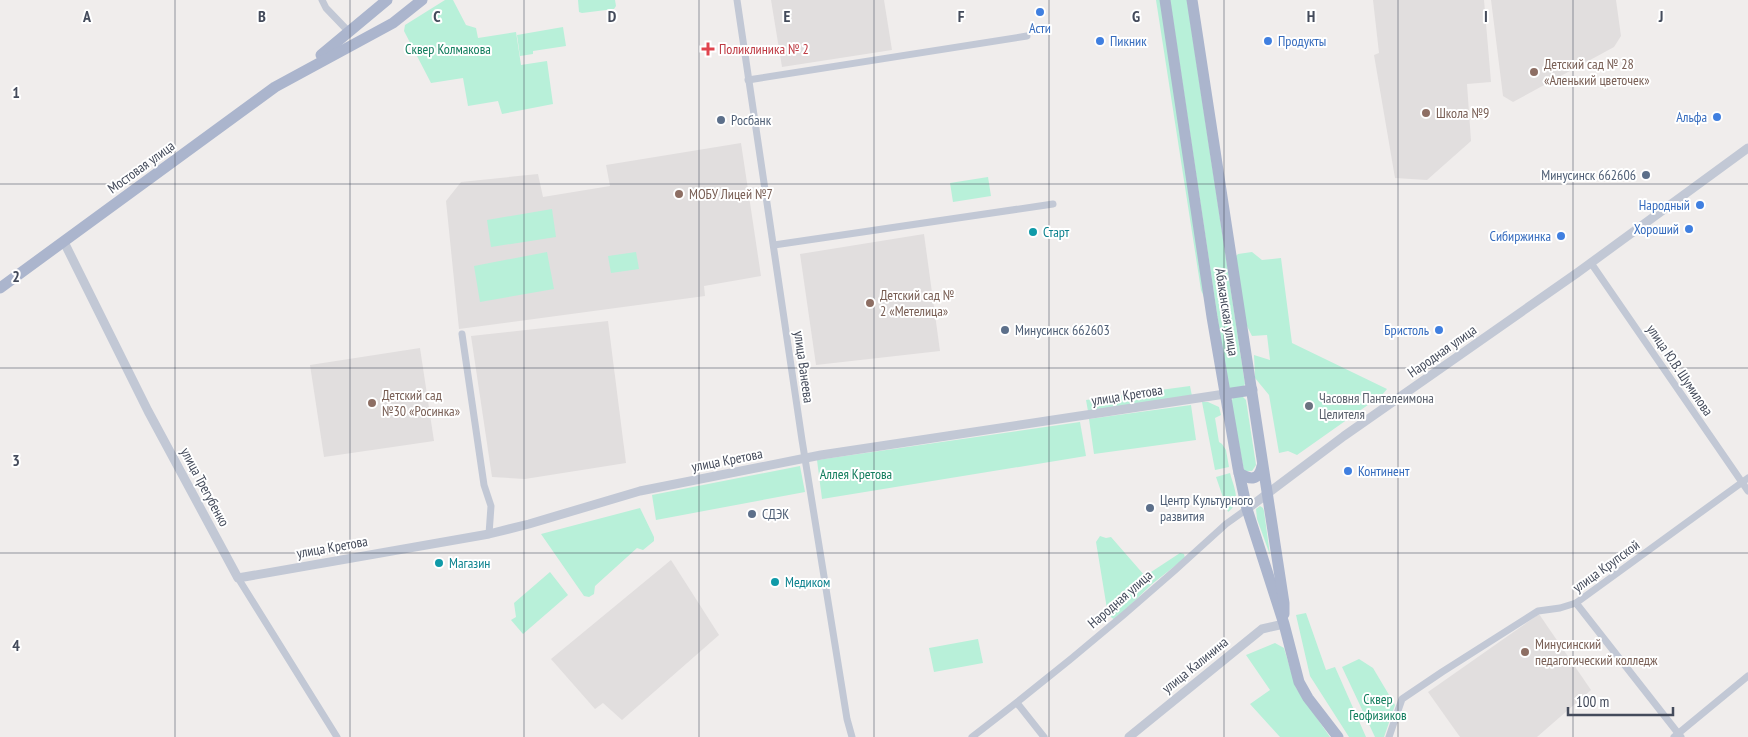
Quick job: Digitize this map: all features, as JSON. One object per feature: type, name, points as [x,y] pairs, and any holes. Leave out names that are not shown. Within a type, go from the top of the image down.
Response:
[{"type":"main road","points":[[300,72],[387,0]]},
{"type":"main road","points":[[300,72],[393,23],[422,0]]},
{"type":"main road","name":"Абаканская улица","points":[[1165,0],[1212,317],[1238,473],[1247,509],[1284,624],[1299,682],[1308,698],[1338,737]]},
{"type":"main road","name":"Абаканская улица","points":[[1192,0],[1268,493],[1284,602],[1284,624]]},
{"type":"main road","name":"Мостовая улица","points":[[0,288],[275,87],[300,72]]},
{"type":"main road","points":[[1225,394],[1252,390]]},
{"type":"main road","points":[[1238,473],[1248,479],[1253,479],[1260,474],[1263,465]]},
{"type":"street","points":[[322,0],[326,8],[349,32]]},
{"type":"street","name":"улица Ванеева","points":[[737,0],[806,459],[847,719],[852,737]]},
{"type":"street","points":[[748,80],[1027,36]]},
{"type":"street","name":"Народная улица","points":[[972,737],[1108,630],[1226,524],[1344,436],[1590,263],[1748,148]]},
{"type":"street","points":[[774,245],[1053,204]]},
{"type":"street","name":"улица Трегубенко","points":[[64,242],[148,411],[238,578],[337,737]]},
{"type":"street","name":"улица Ю.В. Шумилова","points":[[1590,263],[1745,480],[1748,491]]},
{"type":"street","points":[[462,334],[484,485],[491,506],[490,534]]},
{"type":"street","name":"улица Кретова","points":[[238,578],[490,534],[640,491],[830,454],[1225,394]]},
{"type":"street","name":"улица Крупской","points":[[1389,737],[1402,699],[1538,611],[1560,608],[1576,603],[1745,480]]},
{"type":"street","points":[[1576,603],[1678,736],[1748,676]]},
{"type":"street","name":"улица Калинина","points":[[1129,737],[1262,629],[1284,624]]},
{"type":"street","points":[[1017,703],[1044,737]]},
{"type":"shaded area","points":[[771,0],[884,0],[892,50],[782,67]]},
{"type":"shaded area","name":"Школа №9","points":[[1373,0],[1484,0],[1491,82],[1467,84],[1471,141],[1427,180],[1395,178],[1374,55],[1379,53]]},
{"type":"shaded area","name":"Детский сад № 28 «Аленький цветочек»","points":[[1491,0],[1616,0],[1621,36],[1614,47],[1513,102],[1503,96]]},
{"type":"shaded area","points":[[741,143],[761,276],[704,286],[705,296],[459,329],[446,201],[461,182],[538,174],[543,197],[610,186],[606,165]]},
{"type":"shaded area","name":"Детский сад № 2 «Метелица»","points":[[924,234],[940,351],[816,365],[800,254]]},
{"type":"shaded area","points":[[608,321],[626,463],[525,479],[492,477],[471,336]]},
{"type":"shaded area","name":"Детский сад №30 «Росинка»","points":[[420,348],[434,441],[324,457],[310,365]]},
{"type":"shaded area","points":[[671,560],[719,635],[622,720],[603,703],[595,709],[551,659]]},
{"type":"shaded area","name":"Минусинский педагогический колледж","points":[[1539,614],[1591,690],[1537,737],[1460,737],[1428,692]]},
{"type":"green space","name":"Сквер Колмакова","points":[[445,0],[453,0],[466,25],[476,28],[478,38],[516,32],[521,65],[547,61],[553,104],[502,114],[498,101],[468,106],[463,78],[431,83],[404,31],[405,25]]},
{"type":"green space","points":[[578,0],[615,0],[616,6],[614,9],[582,13],[579,12]]},
{"type":"green space","points":[[1156,0],[1161,0],[1206,302],[1201,290]]},
{"type":"green space","points":[[1170,0],[1187,0],[1245,384],[1242,388],[1232,389],[1228,387]]},
{"type":"green space","points":[[563,27],[566,46],[533,51],[533,54],[520,56],[517,35]]},
{"type":"green space","points":[[988,177],[991,196],[953,202],[950,183]]},
{"type":"green space","points":[[552,209],[556,237],[491,247],[487,220]]},
{"type":"green space","points":[[547,252],[554,289],[480,302],[474,266]]},
{"type":"green space","points":[[636,252],[639,269],[611,273],[608,256]]},
{"type":"green space","points":[[1252,252],[1262,260],[1281,258],[1292,343],[1387,389],[1382,395],[1297,455],[1288,451],[1279,453],[1269,395],[1255,378],[1254,355],[1270,360],[1267,335],[1252,336],[1246,324],[1236,256]]},
{"type":"green space","points":[[1190,386],[1192,396],[1088,411],[1086,400]]},
{"type":"green space","points":[[1242,396],[1246,400],[1256,465],[1252,471],[1244,471],[1231,402],[1233,398]]},
{"type":"green space","points":[[1202,402],[1208,402],[1219,407],[1221,415],[1215,418],[1219,442],[1226,450],[1229,467],[1215,470]]},
{"type":"green space","points":[[1191,405],[1196,440],[1094,454],[1089,419]]},
{"type":"green space","name":"Аллея Кретова","points":[[1080,422],[1086,456],[822,499],[817,460]]},
{"type":"green space","points":[[800,466],[805,492],[656,520],[652,495]]},
{"type":"green space","points":[[1230,473],[1236,499],[1235,504],[1228,512],[1216,477]]},
{"type":"green space","points":[[1260,506],[1264,511],[1270,555],[1257,519],[1256,509]]},
{"type":"green space","points":[[640,508],[654,537],[654,541],[643,550],[637,548],[595,586],[594,594],[589,597],[584,596],[541,534]]},
{"type":"green space","points":[[1100,536],[1111,537],[1145,576],[1180,553],[1184,554],[1185,558],[1152,584],[1115,620],[1108,615],[1096,542]]},
{"type":"green space","points":[[550,572],[568,595],[523,634],[511,620],[516,617],[514,603]]},
{"type":"green space","points":[[1306,613],[1326,670],[1335,667],[1366,737],[1349,737],[1310,676],[1296,615]]},
{"type":"green space","points":[[978,639],[983,663],[934,672],[929,648]]},
{"type":"green space","points":[[1275,643],[1284,648],[1296,688],[1330,737],[1280,737],[1250,704],[1270,690],[1246,655]]},
{"type":"green space","name":"Сквер Геофизиков","points":[[1359,659],[1373,668],[1395,705],[1384,737],[1375,737],[1342,667]]},
{"type":"place","name":"Асти","points":[[1040,12]]},
{"type":"place","name":"Пикник","points":[[1100,41]]},
{"type":"place","name":"Продукты","points":[[1268,41]]},
{"type":"place","name":"Поликлиника № 2","points":[[708,49]]},
{"type":"place","name":"Детский сад № 28 «Аленький цветочек»","points":[[1534,72]]},
{"type":"place","name":"Школа №9","points":[[1426,113]]},
{"type":"place","name":"Альфа","points":[[1717,117]]},
{"type":"place","name":"Росбанк","points":[[721,120]]},
{"type":"place","name":"Минусинск 662606","points":[[1646,175]]},
{"type":"place","name":"МОБУ Лицей №7","points":[[679,194]]},
{"type":"place","name":"Народный","points":[[1700,205]]},
{"type":"place","name":"Хороший","points":[[1689,229]]},
{"type":"place","name":"Старт","points":[[1033,232]]},
{"type":"place","name":"Сибиржинка","points":[[1561,236]]},
{"type":"place","name":"Детский сад № 2 «Метелица»","points":[[870,303]]},
{"type":"place","name":"Минусинск 662603","points":[[1005,330]]},
{"type":"place","name":"Бристоль","points":[[1439,330]]},
{"type":"place","name":"Детский сад №30 «Росинка»","points":[[372,403]]},
{"type":"place","name":"Часовня Пантелеимона Целителя","points":[[1309,406]]},
{"type":"place","name":"Континент","points":[[1348,471]]},
{"type":"place","name":"Центр Культурного развития","points":[[1150,508]]},
{"type":"place","name":"СДЭК","points":[[752,514]]},
{"type":"place","name":"Магазин","points":[[439,563]]},
{"type":"place","name":"Медиком","points":[[775,582]]},
{"type":"place","name":"Минусинский педагогический колледж","points":[[1525,652]]}]
